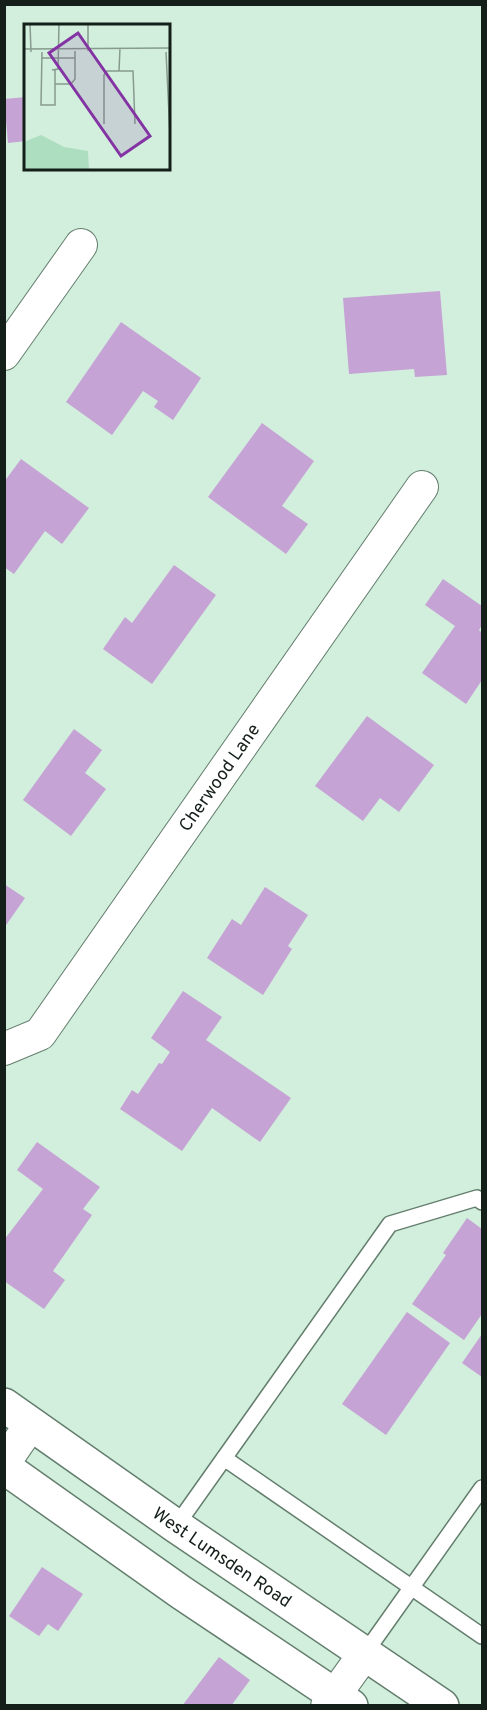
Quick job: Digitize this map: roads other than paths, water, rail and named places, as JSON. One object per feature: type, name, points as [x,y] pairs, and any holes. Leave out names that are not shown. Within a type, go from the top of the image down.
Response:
[{"type":"main road","name":"West Lumsden Road","points":[[4,1405],[176,1526],[442,1706]]},
{"type":"main road","points":[[4,1465],[337,1702]]},
{"type":"street","points":[[4,354],[81,245]]},
{"type":"street","name":"Cherwood Lane","points":[[4,1049],[40,1034],[422,487]]},
{"type":"street","points":[[4,1465],[31,1424]]},
{"type":"street","points":[[337,1702],[364,1653]]},
{"type":"lane","points":[[176,1526],[390,1224],[477,1198],[483,1202]]},
{"type":"lane","points":[[224,1458],[411,1589],[483,1636]]},
{"type":"lane","points":[[364,1653],[483,1488]]}]
